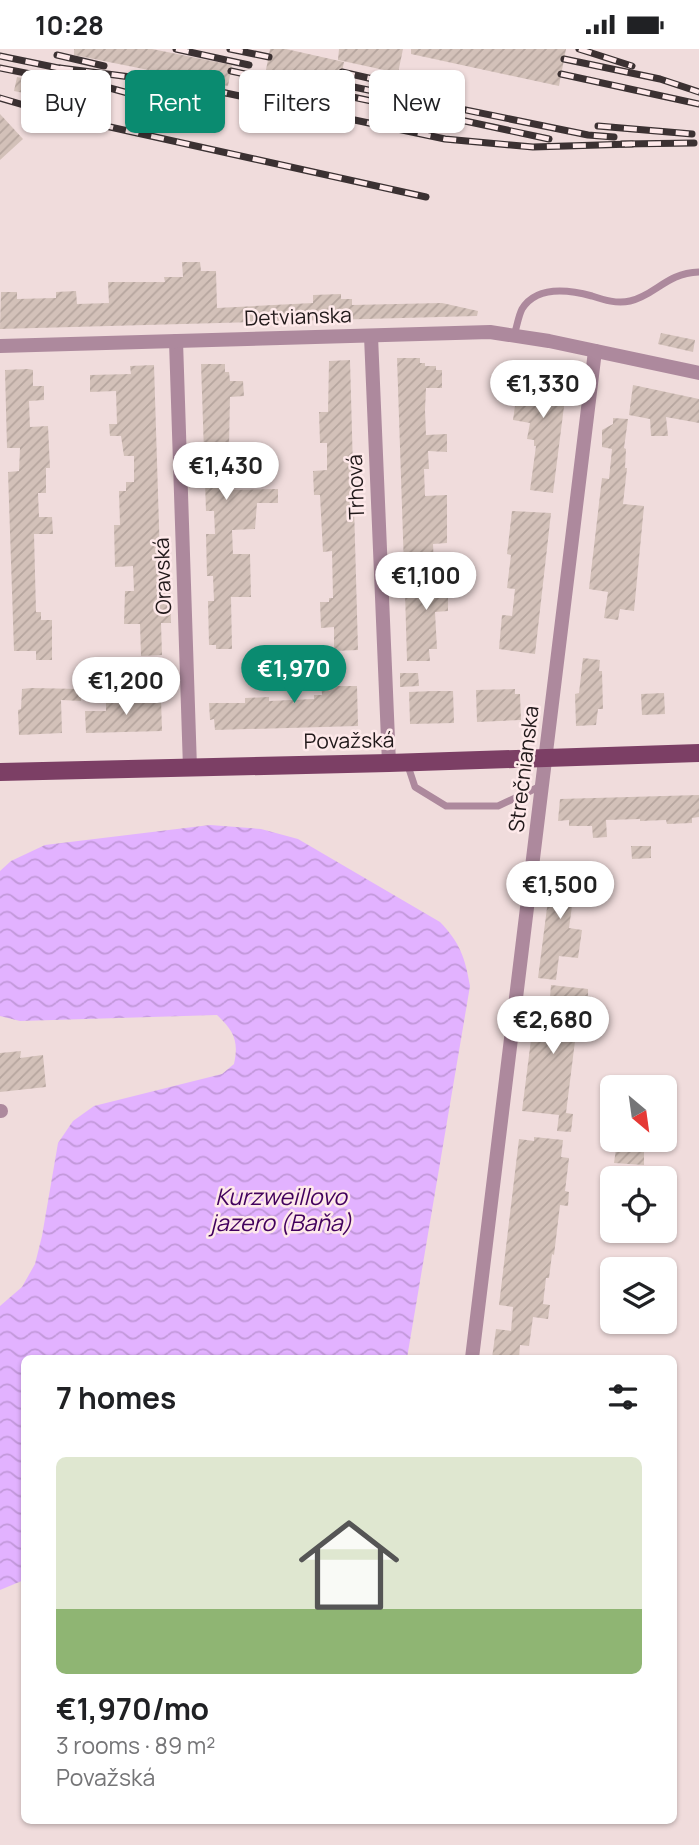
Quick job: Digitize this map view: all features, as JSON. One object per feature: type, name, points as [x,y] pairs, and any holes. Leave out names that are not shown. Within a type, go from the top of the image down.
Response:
[{"type":"main road","name":"Považská","points":[[0,772],[699,753]]},
{"type":"street","name":"Detvianska","points":[[0,346],[461,332],[514,335],[699,373]]},
{"type":"street","name":"Trhová","points":[[372,336],[389,763]]},
{"type":"street","name":"Oravská","points":[[176,341],[190,768]]},
{"type":"street","name":"Strečnianska","points":[[471,1355],[595,351]]},
{"type":"lane","points":[[514,335],[523,309],[541,295],[569,291],[614,302],[627,302],[676,276],[699,272]]},
{"type":"lane","points":[[407,763],[415,787],[446,806],[498,806],[543,785]]},
{"type":"water","name":"Kurzweillovo jazero (Baňa)","points":[[210,825],[261,829],[298,839],[440,922],[457,944],[464,959],[470,986],[408,1355],[21,1355],[21,1581],[0,1590],[0,1306],[22,1287],[35,1264],[58,1143],[73,1121],[94,1106],[222,1074],[234,1064],[236,1049],[231,1031],[217,1015],[20,1021],[0,1016],[0,871],[11,861],[45,845]]},
{"type":"building","points":[[74,49],[152,49],[232,65],[228,86],[225,85],[225,70],[149,70],[74,55]]},
{"type":"building","points":[[270,49],[286,49],[344,62],[342,70],[266,70]]},
{"type":"building","points":[[339,49],[403,49],[399,70],[384,70],[338,60]]},
{"type":"building","points":[[411,49],[566,49],[559,86],[411,54]]},
{"type":"building","points":[[17,77],[21,78],[21,92],[14,91]]},
{"type":"building","points":[[0,114],[23,139],[0,160]]},
{"type":"building","points":[[182,262],[200,262],[201,271],[216,271],[217,308],[313,303],[313,295],[341,294],[341,299],[352,299],[352,305],[442,303],[478,311],[477,316],[0,329],[1,292],[17,292],[17,299],[56,298],[56,292],[76,291],[77,304],[109,303],[108,282],[165,282],[164,277],[183,277]]},
{"type":"building","points":[[661,333],[695,340],[693,352],[658,344]]},
{"type":"building","points":[[397,358],[420,358],[420,363],[425,363],[425,366],[436,366],[436,370],[442,370],[442,388],[426,388],[425,410],[426,435],[447,434],[447,452],[428,451],[429,469],[424,469],[425,496],[447,495],[447,543],[433,544],[434,566],[404,567]]},
{"type":"building","points":[[350,360],[358,650],[334,651],[334,627],[321,628],[320,602],[329,602],[329,598],[333,598],[332,551],[323,552],[320,495],[314,495],[313,471],[327,470],[327,443],[320,443],[319,412],[328,412],[329,361]]},
{"type":"building","points":[[201,364],[225,364],[225,372],[229,372],[230,381],[243,381],[244,396],[230,397],[229,446],[257,445],[258,463],[229,464],[229,490],[278,489],[278,503],[257,503],[255,529],[232,530],[233,554],[250,554],[251,597],[231,597],[232,649],[216,649],[216,645],[209,645],[208,601],[214,601],[213,576],[207,576],[206,534],[215,534],[214,511],[206,511]]},
{"type":"building","points":[[546,364],[569,367],[553,493],[530,490],[536,446],[534,440],[527,439],[530,423],[513,420],[523,371],[544,373]]},
{"type":"building","points":[[154,365],[161,590],[170,590],[171,623],[161,623],[162,655],[141,656],[140,624],[124,624],[125,591],[134,591],[133,566],[115,567],[114,525],[120,525],[119,491],[126,491],[126,482],[134,482],[134,456],[124,456],[121,436],[110,436],[109,424],[117,424],[116,391],[90,392],[90,375],[131,374],[130,366]]},
{"type":"building","points":[[5,370],[33,370],[33,386],[44,386],[44,400],[29,401],[30,427],[48,426],[50,468],[46,468],[46,493],[38,493],[39,517],[52,517],[53,534],[34,534],[36,612],[41,612],[41,620],[52,620],[52,660],[36,660],[36,651],[14,651],[8,472],[19,471],[20,448],[7,448]]},
{"type":"building","points":[[633,385],[699,399],[699,423],[666,417],[668,436],[651,436],[650,419],[629,415]]},
{"type":"building","points":[[613,418],[628,419],[624,448],[627,468],[623,504],[644,506],[634,611],[620,609],[618,620],[604,618],[608,592],[589,589],[602,478],[609,479],[612,449],[602,447],[602,430],[613,424]]},
{"type":"building","points":[[512,511],[551,513],[535,654],[499,649],[502,615],[512,616],[515,589],[507,588],[511,555],[507,554]]},
{"type":"building","points":[[451,566],[448,611],[435,612],[437,649],[429,649],[430,661],[407,661],[405,592],[424,591],[423,567]]},
{"type":"building","points":[[333,653],[335,686],[357,686],[358,726],[215,730],[214,719],[210,720],[209,703],[245,703],[245,698],[269,697],[269,701],[314,699],[314,695],[322,695],[320,671],[301,671],[301,654]]},
{"type":"building","points":[[583,658],[600,660],[603,709],[598,709],[596,725],[576,726],[575,694],[579,693]]},
{"type":"building","points":[[400,673],[418,673],[419,686],[400,687]]},
{"type":"building","points":[[22,689],[81,689],[81,701],[61,700],[62,733],[19,735],[18,710],[21,709]]},
{"type":"building","points":[[515,689],[515,694],[520,694],[521,720],[477,722],[476,690]]},
{"type":"building","points":[[453,691],[454,723],[410,724],[409,692]]},
{"type":"building","points":[[664,693],[665,714],[642,715],[641,694]]},
{"type":"building","points":[[161,699],[162,731],[86,733],[85,711],[106,711],[106,702]]},
{"type":"building","points":[[699,795],[699,817],[692,818],[692,823],[667,824],[666,820],[640,819],[606,820],[607,837],[593,838],[592,826],[569,826],[569,820],[558,821],[560,799]]},
{"type":"building","points":[[631,846],[651,846],[651,858],[632,859]]},
{"type":"building","points":[[553,861],[569,863],[568,871],[580,872],[578,891],[574,891],[569,928],[582,930],[578,958],[559,956],[556,980],[538,978]]},
{"type":"building","points":[[551,985],[588,989],[588,996],[591,996],[590,1011],[565,1008],[562,1039],[575,1041],[566,1113],[573,1114],[571,1132],[557,1131],[559,1115],[522,1111],[535,1008],[549,1010]]},
{"type":"building","points":[[21,1051],[20,1058],[43,1055],[46,1087],[0,1092],[0,1053]]},
{"type":"building","points":[[534,1137],[563,1140],[561,1157],[569,1158],[565,1191],[569,1192],[568,1206],[560,1205],[554,1255],[552,1254],[549,1278],[546,1278],[543,1304],[550,1305],[548,1319],[533,1317],[529,1346],[520,1345],[519,1355],[492,1355],[496,1329],[511,1331],[513,1307],[499,1305],[519,1139],[534,1141]]},
{"type":"building","points":[[616,1152],[644,1152],[644,1165],[614,1163]]},
{"type":"railway","points":[[176,49],[249,65]]},
{"type":"railway","points":[[230,49],[269,57]]},
{"type":"railway","points":[[579,49],[632,66]]},
{"type":"railway","points":[[57,55],[104,66]]},
{"type":"railway","points":[[0,56],[68,70]]},
{"type":"railway","points":[[564,59],[660,79],[699,92]]},
{"type":"railway","points":[[0,68],[21,72]]},
{"type":"railway","points":[[60,68],[178,83],[445,139],[533,147],[632,144]]},
{"type":"railway","points":[[231,71],[549,139]]},
{"type":"railway","points":[[561,74],[699,104]]},
{"type":"railway","points":[[355,75],[369,78]]},
{"type":"railway","points":[[355,87],[588,135],[614,137]]},
{"type":"railway","points":[[111,88],[125,92]]},
{"type":"railway","points":[[0,98],[65,117],[426,197]]},
{"type":"railway","points":[[598,126],[692,134]]},
{"type":"railway","points":[[622,144],[694,143]]}]
